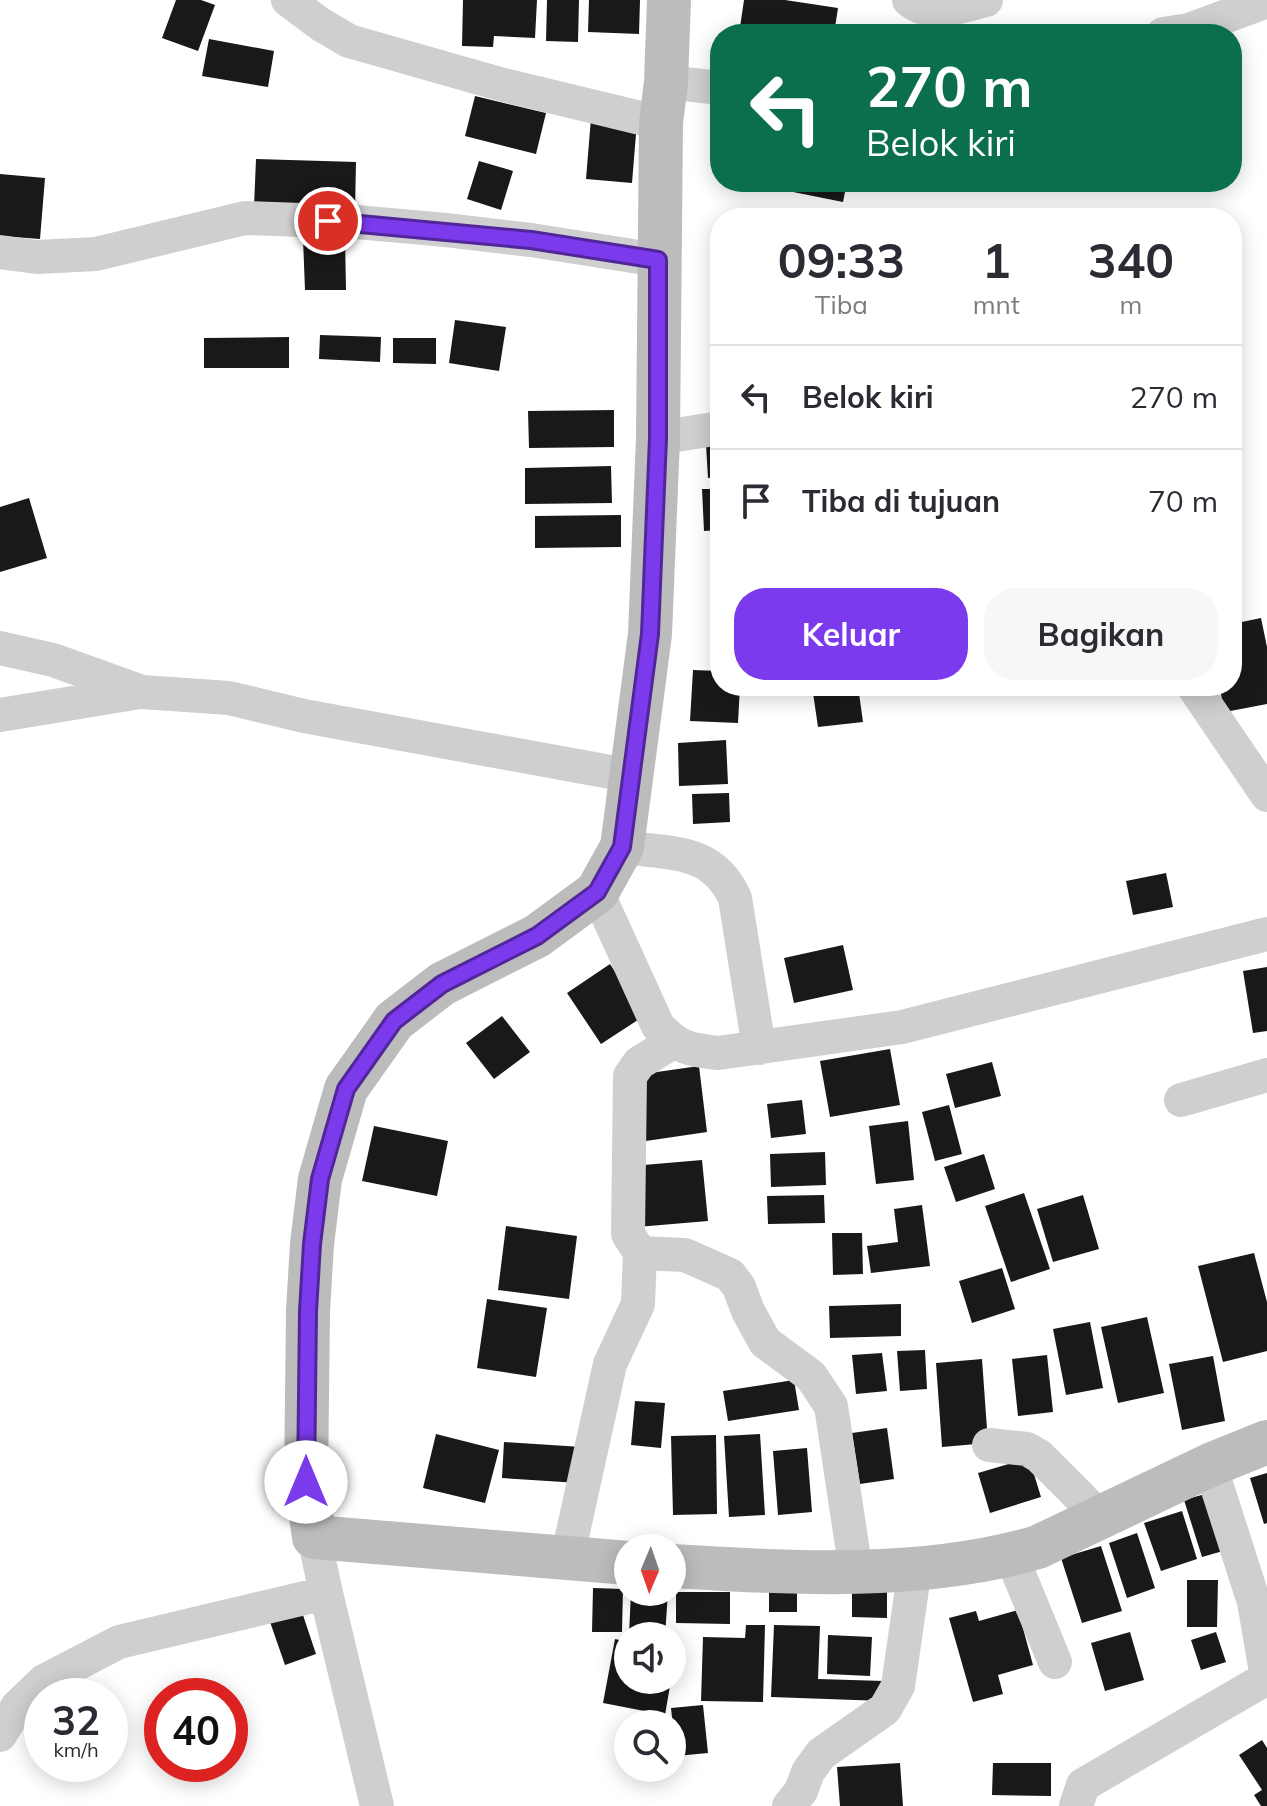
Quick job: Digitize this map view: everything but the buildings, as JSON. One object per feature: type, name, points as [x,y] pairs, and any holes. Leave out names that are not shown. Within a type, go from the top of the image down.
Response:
[{"type":"street","points":[[288,0],[349,41],[500,84],[664,102],[710,90]]},
{"type":"street","points":[[377,1806],[326,1593],[306,1482],[308,1311],[320,1179],[346,1089],[394,1021],[442,984],[537,936],[597,892],[622,847],[650,634],[658,438],[658,260],[669,0]]},
{"type":"street","points":[[909,0],[927,12],[986,0]]},
{"type":"street","points":[[1205,24],[1267,1]]},
{"type":"street","points":[[0,252],[37,257],[96,254],[245,218],[356,222],[446,230],[658,260]]},
{"type":"street","points":[[658,438],[710,430]]},
{"type":"street","points":[[0,648],[53,660],[90,676],[142,692]]},
{"type":"street","points":[[0,715],[142,692],[229,698],[304,716],[632,776]]},
{"type":"street","points":[[1200,696],[1267,795]]},
{"type":"street","points":[[622,847],[700,858],[726,878],[735,898],[759,1048]]},
{"type":"street","points":[[597,892],[658,1026],[673,1042],[693,1050],[718,1053],[902,1027],[1267,934]]},
{"type":"street","points":[[567,1559],[610,1364],[638,1304],[640,1253],[628,1234],[630,1076],[639,1063],[673,1042]]},
{"type":"street","points":[[1181,1100],[1267,1075]]},
{"type":"street","points":[[640,1253],[685,1255],[730,1275],[739,1287],[765,1342],[811,1376],[831,1406],[856,1572]]},
{"type":"street","points":[[686,1566],[856,1572],[915,1568],[1011,1555],[1038,1547],[1210,1465],[1267,1442]]},
{"type":"street","points":[[989,1445],[1027,1449],[1039,1456],[1100,1517]]},
{"type":"street","points":[[1076,1806],[1083,1785],[1267,1678],[1254,1602],[1210,1465]]},
{"type":"street","points":[[314,1537],[614,1562]]},
{"type":"street","points":[[1011,1555],[1055,1662]]},
{"type":"street","points":[[789,1806],[821,1754],[885,1709],[898,1686],[915,1568]]},
{"type":"street","points":[[0,1735],[17,1707],[44,1681],[119,1642],[326,1593]]},
{"type":"route","points":[[306,1482],[312,1244],[320,1179],[346,1089],[394,1021],[442,984],[537,936],[597,892],[622,847],[650,634],[658,438],[658,260],[531,240],[328,221]]}]
